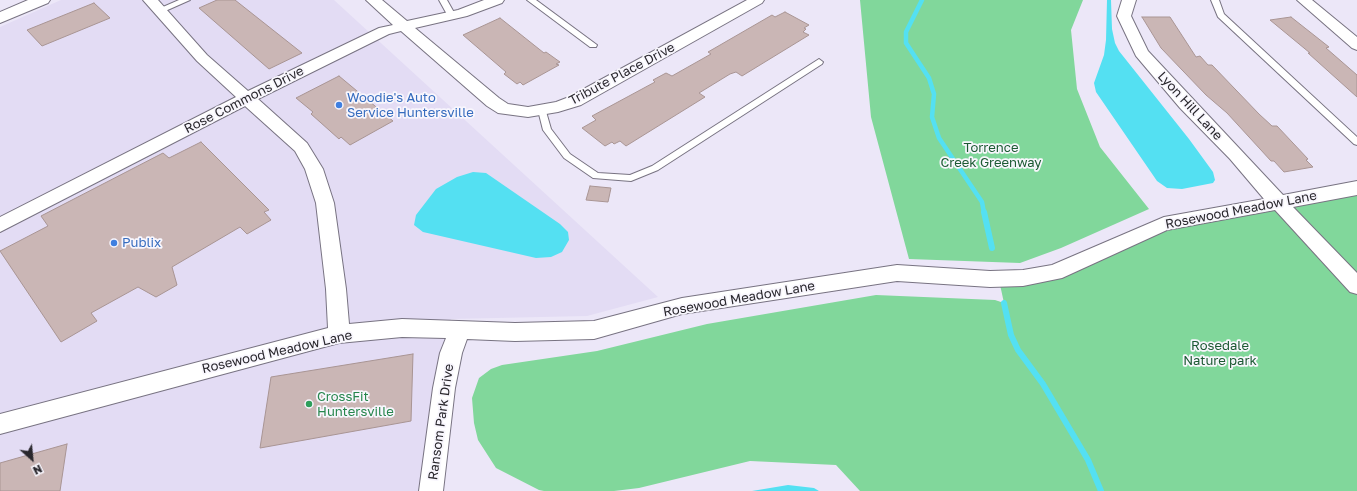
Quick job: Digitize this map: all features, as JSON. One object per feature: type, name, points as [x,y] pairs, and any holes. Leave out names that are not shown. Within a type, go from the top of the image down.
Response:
[{"type":"main road","points":[[0,18],[42,0]]},
{"type":"street","name":"Tribute Place Drive","points":[[373,0],[493,102],[504,109],[528,112],[558,107],[575,101],[757,0]]},
{"type":"street","name":"Rose Commons Drive","points":[[0,225],[247,98],[384,31],[402,25],[452,16],[497,0]]},
{"type":"street","name":"Lyon Hill Lane","points":[[1129,0],[1124,16],[1141,53],[1186,104],[1236,155],[1357,286]]},
{"type":"street","points":[[1304,0],[1357,45]]},
{"type":"street","points":[[155,5],[202,58],[301,147],[314,168],[325,203],[336,289],[339,334]]},
{"type":"street","name":"Rosewood Meadow Lane","points":[[0,424],[339,334],[402,328],[459,331],[594,330],[682,306],[897,274],[990,279],[1023,278],[1055,272],[1164,224],[1357,188]]},
{"type":"street","name":"Ransom Park Drive","points":[[431,491],[444,388],[451,353],[459,331]]},
{"type":"lane","points":[[155,5],[186,0]]},
{"type":"lane","points":[[443,0],[452,16]]},
{"type":"lane","points":[[531,0],[593,44]]},
{"type":"lane","points":[[1215,0],[1221,15],[1357,142]]},
{"type":"lane","points":[[542,110],[547,130],[567,156],[596,176],[631,178],[655,168],[818,62]]},
{"type":"shaded area","points":[[61,0],[334,0],[658,297],[587,316],[451,319],[425,448],[422,491],[0,491],[0,27]]},
{"type":"green space","name":"Torrence Creek Greenway","points":[[860,0],[1083,0],[1071,30],[1077,89],[1100,147],[1149,209],[1061,248],[1020,263],[909,259],[871,117]]},
{"type":"green space","name":"Rosedale Nature park","points":[[1357,188],[1357,491],[860,491],[836,465],[750,461],[639,488],[614,491],[544,491],[539,490],[496,468],[478,440],[474,423],[472,398],[479,378],[491,369],[502,365],[597,351],[707,324],[876,295],[995,300],[1004,303],[999,280],[1023,278],[1164,224]]},
{"type":"water","points":[[1107,0],[1111,0],[1112,29],[1115,43],[1119,51],[1189,139],[1213,172],[1215,180],[1213,183],[1182,189],[1167,188],[1157,181],[1096,92],[1094,83],[1104,55],[1106,40]]},
{"type":"water","points":[[473,172],[486,173],[560,224],[568,232],[569,240],[562,252],[551,257],[536,258],[423,232],[414,225],[416,215],[436,189],[457,177]]},
{"type":"water","points":[[788,485],[814,488],[819,491],[752,491]]},
{"type":"building","points":[[217,0],[235,0],[302,53],[269,69],[199,8]]},
{"type":"building","points":[[94,3],[110,18],[42,46],[27,30]]},
{"type":"building","points":[[785,12],[809,25],[804,28],[806,29],[803,32],[809,35],[742,76],[736,72],[730,74],[699,93],[705,97],[626,146],[620,141],[614,144],[612,142],[605,146],[582,128],[596,120],[592,116],[655,82],[653,80],[666,73],[672,76],[711,54],[708,52],[772,15],[775,17]]},
{"type":"building","points":[[1142,17],[1170,17],[1196,57],[1200,56],[1208,65],[1212,65],[1259,114],[1272,126],[1277,126],[1308,159],[1306,160],[1313,167],[1284,172],[1274,161],[1271,161],[1227,113],[1206,95],[1161,48]]},
{"type":"building","points":[[1291,17],[1329,47],[1326,48],[1357,75],[1357,97],[1308,53],[1310,53],[1270,20]]},
{"type":"building","points":[[500,18],[544,53],[546,52],[560,62],[556,64],[559,65],[523,85],[520,82],[517,84],[504,74],[506,72],[463,35]]},
{"type":"building","name":"Woodie's Auto Service Huntersville","points":[[339,76],[393,121],[350,145],[341,137],[339,139],[311,114],[313,112],[296,98]]},
{"type":"building","name":"Publix","points":[[201,142],[269,210],[264,212],[271,220],[247,234],[240,227],[172,267],[177,285],[156,297],[138,287],[91,313],[97,321],[61,342],[0,251],[48,226],[41,216],[163,153],[169,158]]},
{"type":"building","points":[[590,186],[611,188],[608,202],[586,200]]},
{"type":"building","points":[[413,354],[411,421],[260,448],[271,377]]},
{"type":"building","points":[[67,444],[60,491],[0,491],[0,463]]},
{"type":"waterway","points":[[922,0],[906,32],[906,43],[929,78],[934,94],[932,117],[939,138],[982,202],[984,213]]},
{"type":"waterway","points":[[984,212],[992,248]]},
{"type":"waterway","points":[[1004,303],[1011,335],[1018,350],[1043,384],[1088,460],[1101,491]]},
{"type":"place","name":"Woodie's Auto Service Huntersville","points":[[339,105]]},
{"type":"place","name":"Publix","points":[[114,243]]},
{"type":"place","name":"CrossFit Huntersville","points":[[309,404]]}]
